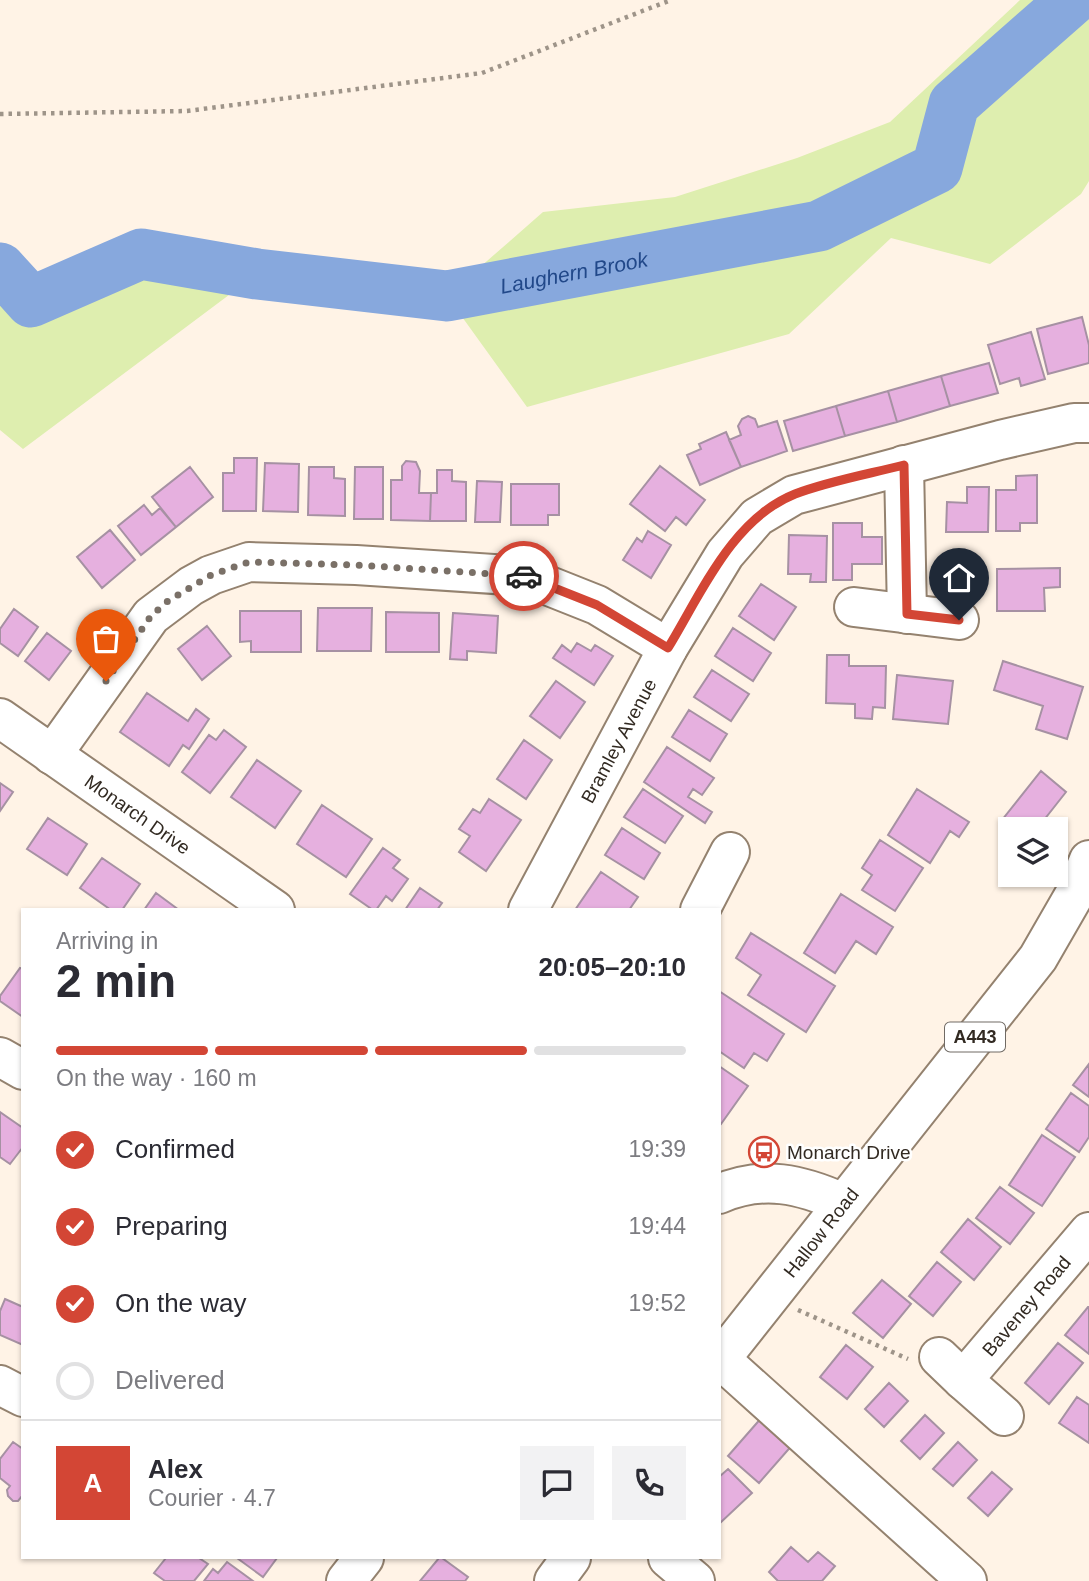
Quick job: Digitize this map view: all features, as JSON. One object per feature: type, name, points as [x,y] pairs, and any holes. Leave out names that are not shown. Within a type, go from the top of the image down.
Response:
[{"type":"street","name":"Bramley Avenue","points":[[529,908],[668,648],[725,554],[757,517],[794,495],[1074,422],[1089,424]]},
{"type":"street","points":[[904,465],[907,614]]},
{"type":"street","points":[[52,755],[151,616],[191,586],[211,575],[249,562],[356,565],[524,576],[597,605],[668,648]]},
{"type":"street","points":[[854,607],[959,620]]},
{"type":"street","name":"Monarch Drive","points":[[0,718],[272,908]]},
{"type":"street","points":[[701,908],[730,852]]},
{"type":"street","name":"Hallow Road","points":[[721,1358],[1038,958],[1076,892],[1089,860]]},
{"type":"street","points":[[0,1057],[21,1069]]},
{"type":"street","points":[[721,1193],[775,1182],[811,1189],[843,1203]]},
{"type":"street","name":"Baveney Road","points":[[951,1369],[1089,1231]]},
{"type":"street","points":[[721,1360],[967,1581]]},
{"type":"street","points":[[951,1369],[1004,1416]]},
{"type":"street","points":[[0,1385],[21,1396]]},
{"type":"street","points":[[346,1581],[363,1559]]},
{"type":"street","points":[[554,1581],[570,1559]]},
{"type":"street","points":[[669,1559],[695,1581]]},
{"type":"path","points":[[0,114],[187,111],[482,74],[671,0]]},
{"type":"path","points":[[796,1308],[918,1363],[951,1369]]},
{"type":"green space","points":[[1020,0],[1089,0],[1089,181],[1081,194],[990,264],[891,238],[789,334],[527,407],[447,296],[543,212],[675,197],[797,158],[890,122]]},
{"type":"green space","points":[[141,254],[257,274],[23,449],[0,430],[0,268],[31,302]]},
{"type":"building","points":[[1082,317],[1089,345],[1089,363],[1048,374],[1037,329]]},
{"type":"building","points":[[1031,332],[1045,379],[1021,386],[1019,378],[1000,384],[988,345]]},
{"type":"building","points":[[989,363],[998,393],[950,406],[941,376]]},
{"type":"building","points":[[941,376],[950,406],[897,422],[888,391]]},
{"type":"building","points":[[888,391],[897,422],[845,436],[836,406]]},
{"type":"building","points":[[836,406],[845,436],[793,451],[784,421]]},
{"type":"building","points":[[748,416],[755,419],[758,427],[777,421],[787,451],[741,467],[729,440],[741,435],[738,426],[742,419]]},
{"type":"building","points":[[726,432],[741,467],[700,485],[687,455],[701,449],[699,444]]},
{"type":"building","points":[[234,458],[257,458],[256,511],[223,511],[223,473],[234,473]]},
{"type":"building","points":[[406,461],[416,462],[420,471],[419,493],[431,493],[430,521],[391,520],[391,480],[402,480],[402,466]]},
{"type":"building","points":[[265,463],[299,464],[298,512],[263,511]]},
{"type":"building","points":[[660,466],[705,500],[686,525],[676,517],[665,531],[630,504]]},
{"type":"building","points":[[190,467],[213,497],[176,527],[152,497]]},
{"type":"building","points":[[309,467],[334,467],[334,478],[345,479],[345,516],[308,515]]},
{"type":"building","points":[[355,467],[383,467],[383,519],[354,519]]},
{"type":"building","points":[[437,470],[452,470],[452,481],[466,482],[466,521],[430,521],[431,493],[437,493]]},
{"type":"building","points":[[1037,475],[1037,523],[1020,523],[1020,531],[996,531],[996,490],[1016,490],[1016,476]]},
{"type":"building","points":[[477,481],[502,482],[500,522],[475,522]]},
{"type":"building","points":[[511,484],[559,484],[559,515],[548,515],[548,525],[511,525]]},
{"type":"building","points":[[967,487],[989,487],[988,532],[946,532],[947,502],[967,503]]},
{"type":"building","points":[[144,505],[152,515],[160,508],[176,527],[141,555],[118,526]]},
{"type":"building","points":[[833,523],[862,523],[862,537],[882,537],[882,564],[852,564],[852,580],[833,580]]},
{"type":"building","points":[[110,530],[135,560],[102,588],[77,557]]},
{"type":"building","points":[[648,531],[671,545],[651,578],[623,560],[637,538],[642,542]]},
{"type":"building","points":[[789,535],[827,536],[826,582],[810,582],[811,574],[788,574]]},
{"type":"building","points":[[1060,568],[1060,587],[1044,588],[1045,611],[997,611],[997,569]]},
{"type":"building","points":[[761,584],[796,607],[774,640],[739,616]]},
{"type":"building","points":[[318,608],[372,608],[371,651],[317,651]]},
{"type":"building","points":[[14,609],[38,627],[18,656],[0,643],[0,629]]},
{"type":"building","points":[[240,611],[301,611],[301,652],[251,652],[251,641],[240,642]]},
{"type":"building","points":[[386,612],[439,613],[439,652],[386,652]]},
{"type":"building","points":[[453,613],[498,616],[496,653],[467,651],[467,660],[450,659]]},
{"type":"building","points":[[207,626],[231,656],[202,680],[178,649]]},
{"type":"building","points":[[733,628],[771,653],[753,681],[715,656]]},
{"type":"building","points":[[47,633],[71,651],[49,680],[25,661]]},
{"type":"building","points":[[577,643],[591,651],[595,645],[613,656],[594,685],[553,658],[562,645],[571,652]]},
{"type":"building","points":[[827,655],[849,655],[849,666],[886,666],[885,708],[873,707],[872,719],[855,718],[855,704],[826,703]]},
{"type":"building","points":[[1003,661],[1083,687],[1067,739],[1036,729],[1043,706],[994,690]]},
{"type":"building","points":[[712,670],[749,694],[731,721],[694,697]]},
{"type":"building","points":[[897,675],[953,681],[948,724],[893,719]]},
{"type":"building","points":[[556,681],[585,702],[560,738],[530,716]]},
{"type":"building","points":[[147,693],[188,721],[196,709],[209,719],[189,749],[183,745],[169,766],[120,732]]},
{"type":"building","points":[[689,710],[727,734],[710,761],[672,737]]},
{"type":"building","points":[[224,730],[246,747],[210,793],[182,772],[209,735],[216,740]]},
{"type":"building","points":[[524,740],[552,760],[526,799],[497,779]]},
{"type":"building","points":[[667,747],[714,778],[702,795],[693,789],[688,797],[712,812],[705,823],[644,782]]},
{"type":"building","points":[[257,760],[301,791],[275,828],[231,797]]},
{"type":"building","points":[[1041,771],[1066,792],[1046,817],[1004,817]]},
{"type":"building","points":[[0,783],[13,792],[0,811]]},
{"type":"building","points":[[643,789],[683,816],[665,843],[624,817]]},
{"type":"building","points":[[917,789],[969,822],[959,837],[950,831],[930,863],[888,835]]},
{"type":"building","points":[[489,799],[521,820],[486,871],[459,852],[470,836],[459,829],[473,809],[480,813]]},
{"type":"building","points":[[322,805],[372,839],[346,877],[297,844]]},
{"type":"building","points":[[48,818],[87,844],[67,875],[27,849]]},
{"type":"building","points":[[622,828],[660,853],[644,879],[605,855]]},
{"type":"building","points":[[880,840],[923,868],[895,911],[862,890],[872,875],[862,868]]},
{"type":"building","points":[[383,848],[400,860],[393,868],[408,879],[392,901],[386,896],[377,908],[370,908],[350,894]]},
{"type":"building","points":[[102,858],[140,884],[123,908],[108,908],[80,888]]},
{"type":"building","points":[[601,872],[638,897],[630,908],[576,908]]},
{"type":"building","points":[[420,888],[442,903],[438,908],[406,908]]},
{"type":"building","points":[[156,893],[176,908],[145,908]]},
{"type":"building","points":[[841,894],[893,927],[876,954],[856,941],[835,973],[804,953]]},
{"type":"building","points":[[751,933],[835,986],[806,1032],[748,995],[761,975],[736,958]]},
{"type":"building","points":[[21,968],[21,1016],[0,1001],[0,996]]},
{"type":"building","points":[[721,992],[784,1034],[767,1061],[754,1053],[744,1068],[721,1052]]},
{"type":"building","points":[[1089,1064],[1089,1097],[1073,1085]]},
{"type":"building","points":[[721,1067],[748,1086],[721,1124]]},
{"type":"building","points":[[1071,1093],[1089,1106],[1089,1137],[1079,1152],[1046,1129]]},
{"type":"building","points":[[0,1112],[21,1127],[21,1150],[10,1164],[0,1157]]},
{"type":"building","points":[[1042,1135],[1075,1157],[1042,1206],[1009,1185]]},
{"type":"building","points":[[1000,1187],[1034,1213],[1010,1244],[976,1218]]},
{"type":"building","points":[[968,1219],[1001,1247],[974,1280],[941,1252]]},
{"type":"building","points":[[937,1262],[961,1282],[933,1316],[909,1296]]},
{"type":"building","points":[[882,1280],[911,1304],[883,1338],[853,1313]]},
{"type":"building","points":[[5,1299],[21,1306],[21,1344],[0,1335],[0,1311]]},
{"type":"building","points":[[1089,1307],[1089,1354],[1065,1335]]},
{"type":"building","points":[[1058,1343],[1083,1363],[1049,1404],[1025,1383]]},
{"type":"building","points":[[846,1345],[873,1367],[847,1399],[820,1377]]},
{"type":"building","points":[[889,1383],[908,1401],[884,1427],[865,1409]]},
{"type":"building","points":[[1077,1397],[1089,1405],[1089,1443],[1059,1423]]},
{"type":"building","points":[[925,1415],[944,1433],[920,1459],[901,1441]]},
{"type":"building","points":[[763,1416],[794,1443],[759,1483],[728,1456]]},
{"type":"building","points":[[13,1442],[21,1448],[21,1497],[18,1501],[13,1501],[8,1496],[7,1490],[10,1486],[0,1478],[0,1459]]},
{"type":"building","points":[[958,1442],[977,1460],[953,1486],[933,1469]]},
{"type":"building","points":[[728,1469],[752,1493],[721,1522],[721,1475]]},
{"type":"building","points":[[992,1472],[1012,1489],[988,1516],[968,1498]]},
{"type":"building","points":[[791,1547],[808,1562],[818,1552],[835,1566],[822,1581],[778,1581],[769,1572]]},
{"type":"building","points":[[165,1559],[200,1559],[208,1564],[194,1581],[165,1581],[154,1573]]},
{"type":"building","points":[[238,1559],[276,1559],[263,1577]]},
{"type":"building","points":[[438,1559],[443,1559],[468,1577],[465,1581],[420,1581]]},
{"type":"building","points":[[227,1562],[253,1581],[204,1581],[213,1569],[218,1573]]},
{"type":"waterway","name":"Laughern Brook","points":[[0,268],[31,302],[141,254],[257,274],[447,296],[819,226],[937,168],[954,104],[1072,0]]},
{"type":"way so far","points":[[106,681],[151,616],[168,601],[211,575],[249,562],[356,565],[524,576]]},
{"type":"place","name":"Monarch Drive","points":[[764,1152]]},
{"type":"route","points":[[524,576],[597,605],[668,648],[725,554],[757,517],[794,495],[904,465],[907,614],[959,620]]}]
